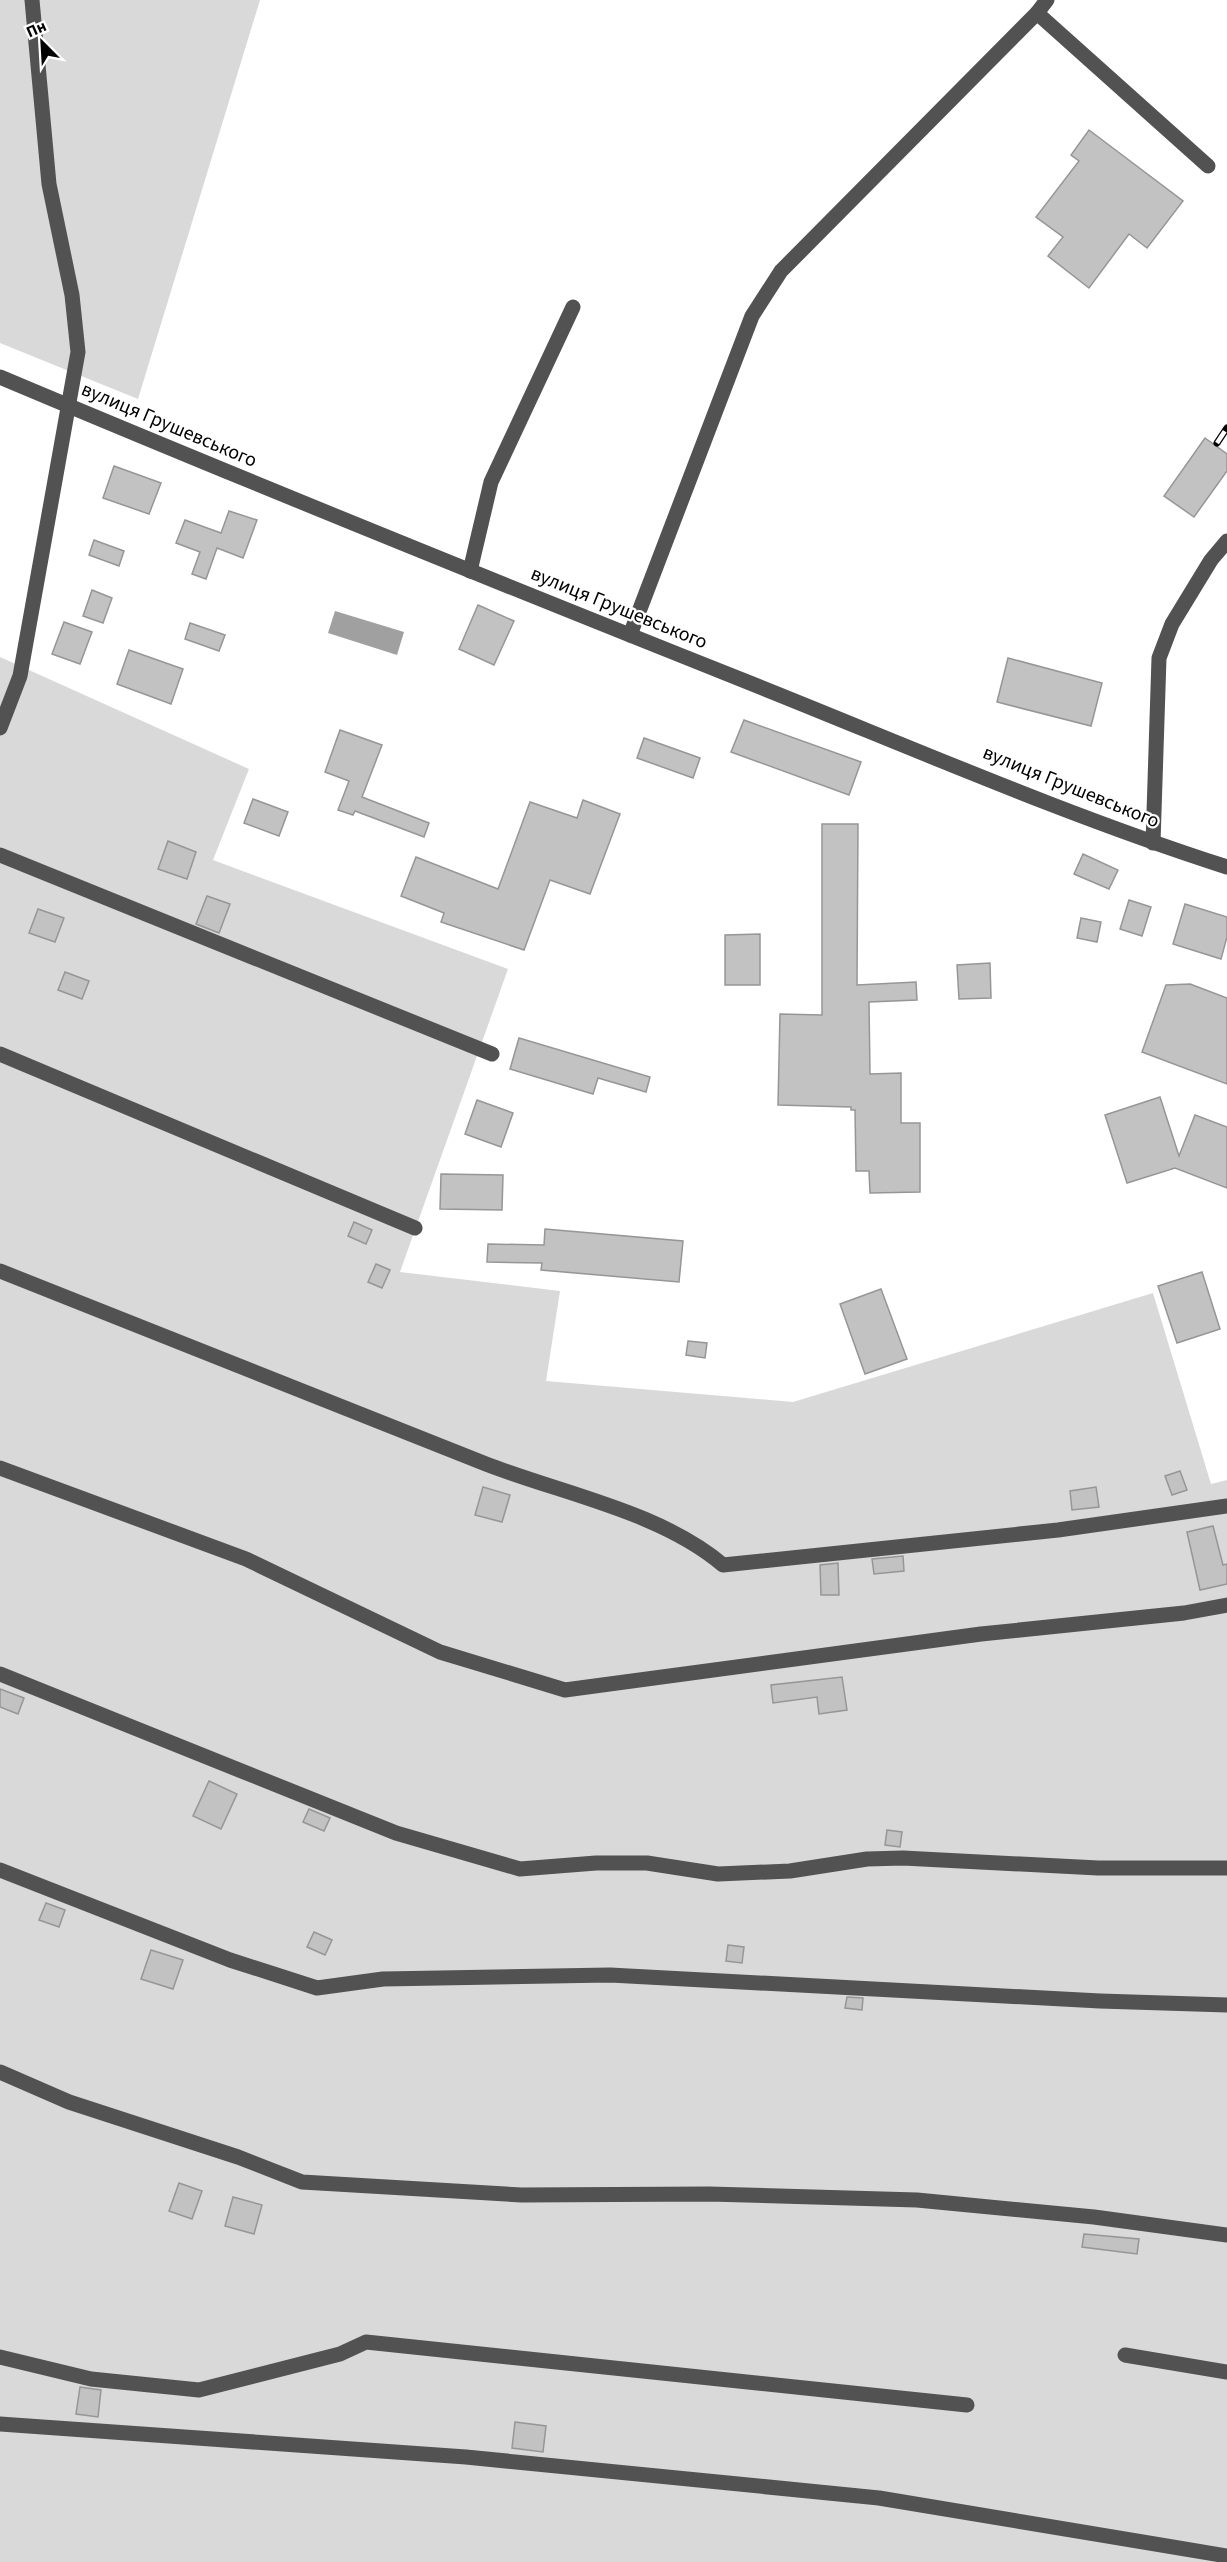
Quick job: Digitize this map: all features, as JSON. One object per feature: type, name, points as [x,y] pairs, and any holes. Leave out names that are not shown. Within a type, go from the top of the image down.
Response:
[{"type":"street","points":[[0,728],[20,676],[78,352],[72,295],[49,184],[32,0]]},
{"type":"street","points":[[630,635],[752,316],[780,271],[1037,13],[1047,0]]},
{"type":"street","points":[[1037,13],[1208,166]]},
{"type":"street","points":[[471,571],[492,482],[573,307]]},
{"type":"street","name":"вулиця Грушевського","points":[[0,377],[630,635],[1153,843],[1227,867]]},
{"type":"street","points":[[1153,843],[1159,658],[1172,624],[1211,560],[1227,541]]},
{"type":"street","points":[[0,855],[492,1054]]},
{"type":"street","points":[[0,1054],[416,1228]]},
{"type":"street","points":[[0,1271],[490,1466],[669,1528],[704,1549],[723,1565],[1058,1530],[1227,1506]]},
{"type":"street","points":[[0,1468],[246,1559],[441,1652],[565,1690],[981,1634],[1184,1613],[1227,1605]]},
{"type":"street","points":[[0,1674],[396,1833],[520,1869],[596,1863],[647,1863],[718,1874],[790,1871],[867,1858],[1098,1868],[1227,1868]]},
{"type":"street","points":[[0,1870],[230,1960],[317,1988],[383,1979],[610,1975],[1100,2001],[1227,2005]]},
{"type":"street","points":[[0,2072],[69,2102],[238,2157],[302,2182],[521,2195],[709,2194],[917,2200],[1094,2217],[1227,2235]]},
{"type":"street","points":[[0,2357],[91,2379],[199,2390],[340,2354],[366,2343],[967,2405]]},
{"type":"street","points":[[1125,2355],[1227,2372]]},
{"type":"street","points":[[0,2424],[466,2457],[879,2498],[1227,2556]]},
{"type":"shaded area","points":[[0,0],[260,0],[138,399],[0,343]]},
{"type":"shaded area","points":[[335,611],[404,632],[397,655],[328,633]]},
{"type":"shaded area","points":[[0,657],[249,769],[213,860],[508,969],[400,1272],[560,1291],[546,1381],[793,1402],[1153,1293],[1211,1484],[1227,1480],[1227,2562],[0,2562]]},
{"type":"building","points":[[1089,130],[1183,201],[1147,248],[1129,234],[1089,288],[1048,256],[1063,237],[1036,217],[1079,161],[1071,155]]},
{"type":"building","points":[[1205,438],[1227,454],[1227,471],[1194,517],[1164,496]]},
{"type":"building","points":[[114,466],[161,483],[149,514],[103,498]]},
{"type":"building","points":[[229,511],[257,520],[243,558],[217,548],[206,579],[192,574],[200,552],[176,543],[185,520],[221,533]]},
{"type":"building","points":[[94,540],[124,551],[119,566],[89,555]]},
{"type":"building","points":[[92,590],[112,598],[103,623],[83,616]]},
{"type":"building","points":[[478,605],[514,621],[494,665],[459,649]]},
{"type":"building","points":[[64,622],[92,632],[80,664],[52,654]]},
{"type":"building","points":[[190,623],[225,635],[219,651],[185,639]]},
{"type":"building","points":[[129,650],[183,669],[171,704],[117,684]]},
{"type":"building","points":[[1008,658],[1102,683],[1091,726],[997,702]]},
{"type":"building","points":[[744,720],[861,762],[849,795],[731,752]]},
{"type":"building","points":[[340,730],[382,745],[362,797],[429,823],[424,837],[355,811],[353,815],[338,810],[349,781],[325,772]]},
{"type":"building","points":[[644,738],[700,758],[693,778],[637,758]]},
{"type":"building","points":[[253,799],[288,812],[279,836],[244,823]]},
{"type":"building","points":[[583,800],[620,814],[590,894],[550,880],[524,950],[441,922],[444,913],[401,896],[416,857],[498,889],[530,802],[577,818]]},
{"type":"building","points":[[822,824],[858,824],[857,985],[916,982],[917,1000],[869,1002],[870,1074],[901,1073],[901,1123],[920,1123],[920,1192],[870,1193],[869,1171],[856,1171],[855,1110],[851,1110],[851,1107],[778,1105],[780,1014],[822,1015]]},
{"type":"building","points":[[168,841],[196,852],[187,879],[158,869]]},
{"type":"building","points":[[1083,854],[1118,870],[1109,889],[1074,874]]},
{"type":"building","points":[[207,896],[230,904],[219,933],[196,924]]},
{"type":"building","points":[[1129,900],[1151,907],[1142,936],[1120,929]]},
{"type":"building","points":[[1185,904],[1227,917],[1227,937],[1221,959],[1173,944]]},
{"type":"building","points":[[38,909],[64,918],[55,942],[29,933]]},
{"type":"building","points":[[1081,918],[1101,922],[1097,942],[1077,938]]},
{"type":"building","points":[[760,934],[760,985],[725,985],[725,935]]},
{"type":"building","points":[[990,963],[991,998],[959,999],[957,965]]},
{"type":"building","points":[[65,972],[89,981],[82,999],[58,990]]},
{"type":"building","points":[[1190,984],[1227,998],[1227,1084],[1142,1052],[1166,985]]},
{"type":"building","points":[[519,1038],[650,1077],[646,1092],[598,1078],[593,1094],[510,1069]]},
{"type":"building","points":[[1160,1097],[1179,1156],[1195,1115],[1227,1127],[1227,1188],[1175,1168],[1127,1183],[1105,1115]]},
{"type":"building","points":[[477,1100],[513,1113],[501,1147],[465,1134]]},
{"type":"building","points":[[441,1174],[503,1175],[502,1210],[440,1209]]},
{"type":"building","points":[[354,1222],[372,1230],[366,1244],[348,1236]]},
{"type":"building","points":[[545,1229],[683,1241],[679,1282],[541,1270],[542,1263],[487,1262],[488,1244],[544,1245]]},
{"type":"building","points":[[376,1264],[390,1270],[382,1288],[368,1282]]},
{"type":"building","points":[[1202,1272],[1220,1329],[1177,1343],[1158,1286]]},
{"type":"building","points":[[881,1289],[907,1359],[865,1374],[840,1304]]},
{"type":"building","points":[[688,1341],[707,1343],[705,1358],[686,1355]]},
{"type":"building","points":[[1180,1471],[1187,1490],[1172,1495],[1165,1476]]},
{"type":"building","points":[[483,1487],[510,1495],[502,1522],[475,1515]]},
{"type":"building","points":[[1096,1487],[1099,1507],[1072,1510],[1070,1491]]},
{"type":"building","points":[[1213,1526],[1223,1565],[1227,1564],[1227,1584],[1200,1590],[1187,1532]]},
{"type":"building","points":[[903,1556],[904,1571],[874,1574],[872,1559]]},
{"type":"building","points":[[838,1563],[839,1595],[821,1595],[820,1565]]},
{"type":"building","points":[[842,1677],[847,1710],[819,1714],[817,1697],[773,1703],[771,1685]]},
{"type":"building","points":[[0,1689],[24,1698],[18,1714],[0,1707]]},
{"type":"building","points":[[209,1781],[237,1794],[221,1829],[193,1816]]},
{"type":"building","points":[[309,1809],[330,1818],[324,1831],[303,1822]]},
{"type":"building","points":[[887,1830],[902,1832],[900,1847],[885,1845]]},
{"type":"building","points":[[46,1903],[65,1910],[59,1927],[39,1920]]},
{"type":"building","points":[[314,1932],[332,1940],[325,1955],[307,1947]]},
{"type":"building","points":[[728,1945],[744,1947],[742,1963],[726,1961]]},
{"type":"building","points":[[151,1950],[183,1960],[173,1989],[141,1979]]},
{"type":"building","points":[[847,1997],[863,1998],[862,2010],[845,2008]]},
{"type":"building","points":[[179,2183],[202,2191],[192,2219],[169,2211]]},
{"type":"building","points":[[233,2197],[262,2205],[254,2234],[225,2226]]},
{"type":"building","points":[[1084,2234],[1139,2239],[1137,2254],[1082,2247]]},
{"type":"building","points":[[80,2387],[101,2390],[98,2417],[76,2414]]},
{"type":"building","points":[[515,2422],[546,2426],[543,2452],[512,2448]]},
{"type":"railway","points":[[1217,443],[1227,428]]}]
